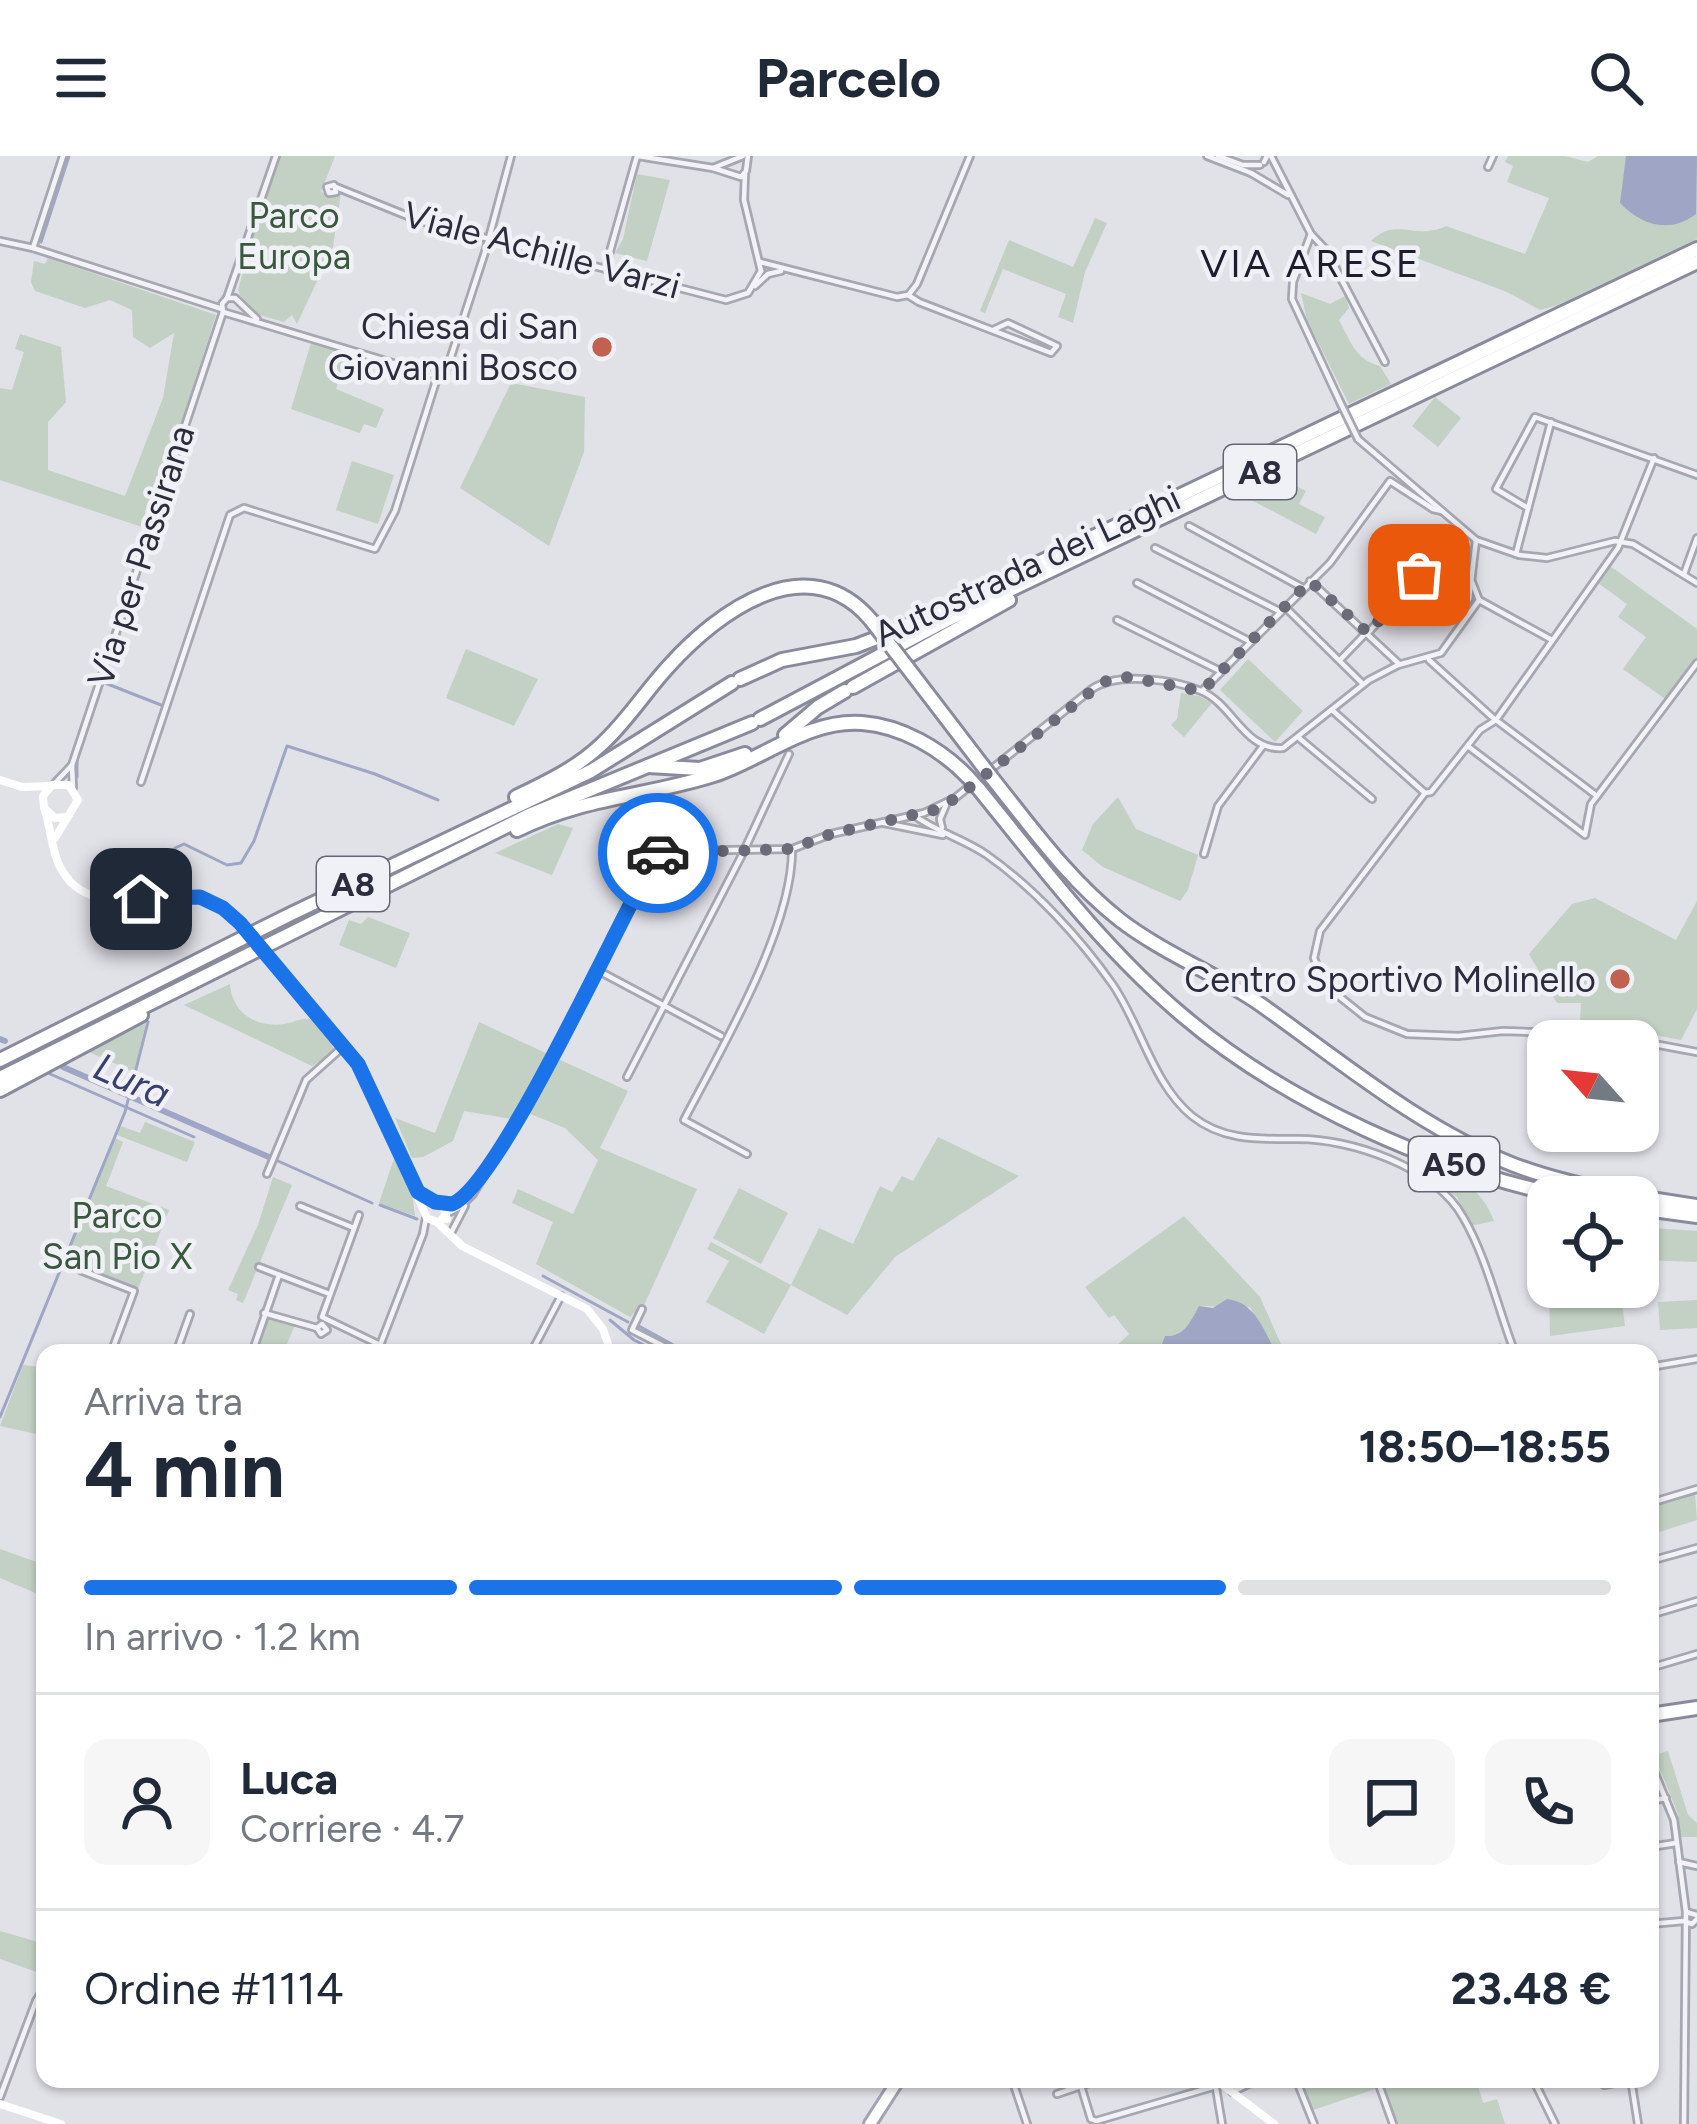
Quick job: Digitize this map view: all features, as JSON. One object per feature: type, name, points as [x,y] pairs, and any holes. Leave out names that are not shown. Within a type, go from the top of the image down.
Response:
[{"type":"highway","name":"Autostrada dei Laghi","points":[[0,1060],[609,762],[736,681],[782,660],[856,646],[898,630],[1697,249]]},
{"type":"highway","name":"Autostrada dei Laghi","points":[[0,1078],[562,799],[756,721],[881,652],[1697,262]]},
{"type":"highway","name":"A8","points":[[647,766],[700,769],[745,754],[1072,562]]},
{"type":"highway","name":"A50","points":[[470,827],[490,810],[557,777],[598,748],[682,651],[713,625],[788,587],[814,585],[842,594],[871,620],[1067,871],[1120,920],[1239,989],[1399,1104],[1461,1141],[1546,1176]]},
{"type":"highway","name":"A50","points":[[329,913],[376,897],[568,808],[712,776],[832,725],[862,723],[903,733],[938,752],[968,777],[1080,912],[1155,990],[1250,1068],[1296,1095],[1422,1153],[1527,1187]]},
{"type":"highway","points":[[0,1090],[142,1015],[175,988]]},
{"type":"highway","points":[[0,1050],[49,1027],[73,1022]]},
{"type":"highway","name":"A50","points":[[1659,1200],[1697,1206]]},
{"type":"highway","points":[[1659,1211],[1697,1216]]},
{"type":"highway","points":[[1659,1717],[1697,1711]]},
{"type":"main road","points":[[870,2124],[893,2088]]},
{"type":"street","points":[[33,248],[63,156]]},
{"type":"street","name":"Via per Passirana","points":[[73,788],[71,765],[276,156]]},
{"type":"street","points":[[141,782],[232,512],[244,508],[372,549],[383,536],[434,389],[449,364],[511,156]]},
{"type":"street","points":[[605,269],[637,156],[713,167],[743,188]]},
{"type":"street","points":[[908,295],[917,284],[970,156]]},
{"type":"street","points":[[1208,156],[1259,177],[1294,201]]},
{"type":"street","points":[[1218,156],[1243,165],[1267,160]]},
{"type":"street","points":[[1489,167],[1493,156]]},
{"type":"street","points":[[713,167],[744,159],[743,188],[760,262],[765,273],[787,271]]},
{"type":"street","points":[[1259,177],[1267,160]]},
{"type":"street","points":[[1267,160],[1311,233],[1322,243],[1384,362]]},
{"type":"street","points":[[728,163],[732,176]]},
{"type":"street","points":[[732,176],[745,173]]},
{"type":"street","points":[[1267,182],[1278,173]]},
{"type":"street","name":"Viale Achille Varzi","points":[[336,187],[409,218],[726,301],[748,293],[765,273]]},
{"type":"street","points":[[1311,233],[1293,282],[1292,299],[1358,439],[1476,540],[1516,554],[1548,558],[1620,541],[1650,551],[1697,583]]},
{"type":"street","points":[[0,241],[203,304],[224,305],[236,298]]},
{"type":"street","points":[[760,262],[897,297],[908,295],[992,330],[1051,353],[1056,351],[1055,342],[1005,324],[992,330]]},
{"type":"street","points":[[235,278],[240,307],[267,325]]},
{"type":"street","points":[[224,305],[233,316],[440,375]]},
{"type":"street","name":"Via per Passirana","points":[[210,346],[240,307]]},
{"type":"street","points":[[1003,334],[1005,324]]},
{"type":"street","points":[[1528,508],[1496,490],[1535,418],[1697,475]]},
{"type":"street","points":[[1516,554],[1551,422]]},
{"type":"street","points":[[1527,1032],[1411,1034],[1376,1023],[1330,990],[1317,971],[1314,954],[1323,927],[1425,794],[1480,730],[1496,720],[1620,541],[1654,458]]},
{"type":"street","points":[[1202,691],[1330,563],[1390,481],[1442,511]]},
{"type":"street","points":[[1189,526],[1304,588]]},
{"type":"street","points":[[1684,574],[1697,538]]},
{"type":"street","points":[[452,1236],[663,850],[791,849],[946,805],[1103,682],[1126,677],[1202,691],[1263,746],[1283,748],[1363,684],[1398,664],[1444,651],[1473,600],[1476,540]]},
{"type":"street","points":[[1156,548],[1282,609],[1363,684]]},
{"type":"street","points":[[1340,660],[1418,576],[1552,640]]},
{"type":"street","points":[[1310,581],[1398,664]]},
{"type":"street","points":[[1137,583],[1249,641]]},
{"type":"street","points":[[1118,620],[1220,670]]},
{"type":"street","points":[[1427,658],[1496,720],[1597,796]]},
{"type":"street","points":[[1468,746],[1586,835],[1588,810],[1597,796],[1697,663]]},
{"type":"street","points":[[1687,679],[1697,685]]},
{"type":"street","points":[[1332,710],[1425,794]]},
{"type":"street","points":[[1299,738],[1372,799]]},
{"type":"street","points":[[1204,854],[1215,812],[1263,746]]},
{"type":"street","points":[[626,1077],[789,754]]},
{"type":"street","name":"Via per Passirana","points":[[52,785],[71,765]]},
{"type":"street","points":[[0,779],[22,787],[55,818],[66,817]]},
{"type":"street","points":[[52,785],[44,807],[63,872],[88,894],[117,900],[200,897],[223,908],[272,959],[375,1093],[426,1215],[380,1344]]},
{"type":"street","points":[[22,787],[73,788],[77,806],[66,817],[53,846]]},
{"type":"street","points":[[944,832],[940,819],[946,805]]},
{"type":"street","points":[[914,815],[919,829]]},
{"type":"street","points":[[914,815],[986,854],[1022,884],[1097,964],[1138,1026],[1168,1090],[1194,1118],[1213,1130],[1250,1139],[1351,1144],[1402,1166],[1442,1193],[1465,1220],[1512,1344]]},
{"type":"street","points":[[878,822],[954,837]]},
{"type":"street","points":[[748,1154],[684,1120],[725,1041],[783,906],[791,849]]},
{"type":"street","points":[[596,970],[721,1036]]},
{"type":"street","points":[[1659,1045],[1697,1052]]},
{"type":"street","points":[[267,1174],[306,1080],[345,1050]]},
{"type":"street","points":[[426,1215],[438,1203],[463,1199],[477,1185]]},
{"type":"street","points":[[418,1192],[438,1203],[452,1236]]},
{"type":"street","points":[[423,1234],[469,1198]]},
{"type":"street","points":[[300,1206],[354,1228]]},
{"type":"street","points":[[324,1324],[328,1294],[359,1215]]},
{"type":"street","points":[[426,1215],[462,1246],[581,1306],[605,1344]]},
{"type":"street","points":[[259,1268],[328,1294]]},
{"type":"street","points":[[80,1270],[134,1291],[115,1344]]},
{"type":"street","points":[[255,1344],[279,1275]]},
{"type":"street","points":[[536,1344],[561,1296]]},
{"type":"street","points":[[642,1309],[632,1330],[659,1344]]},
{"type":"street","points":[[264,1313],[324,1324],[377,1344]]},
{"type":"street","points":[[179,1344],[190,1314]]},
{"type":"street","points":[[1659,1365],[1697,1359]]},
{"type":"street","points":[[1659,1500],[1697,1489]]},
{"type":"street","points":[[1659,1558],[1697,1547]]},
{"type":"street","points":[[1659,1612],[1697,1601]]},
{"type":"street","points":[[1659,1665],[1697,1654]]},
{"type":"street","points":[[1659,1782],[1676,1843],[1686,1912],[1692,1921],[1684,2124]]},
{"type":"street","points":[[1659,1799],[1666,1798]]},
{"type":"street","points":[[1659,1846],[1676,1843]]},
{"type":"street","points":[[1679,1862],[1697,1866]]},
{"type":"street","points":[[1686,1912],[1692,1921]]},
{"type":"street","points":[[1659,1923],[1692,1921]]},
{"type":"street","points":[[36,2001],[1,2100],[61,2124]]},
{"type":"street","points":[[1015,2088],[1028,2124]]},
{"type":"street","points":[[1057,2094],[1075,2088]]},
{"type":"street","points":[[1082,2088],[1091,2119],[1096,2121],[1198,2088]]},
{"type":"street","points":[[1217,2088],[1222,2124]]},
{"type":"street","points":[[1226,2088],[1274,2124]]},
{"type":"street","points":[[1232,2092],[1240,2088]]},
{"type":"street","points":[[1300,2088],[1314,2124]]},
{"type":"street","points":[[1380,2088],[1393,2124]]},
{"type":"street","points":[[1538,2088],[1556,2124]]},
{"type":"street","points":[[1632,2088],[1638,2124]]},
{"type":"green space","name":"Parco Europa","points":[[281,156],[335,156],[321,192],[333,197],[341,192],[333,247],[297,324],[292,315],[284,322],[246,311],[238,290]]},
{"type":"green space","points":[[1508,156],[1565,156],[1588,162],[1598,156],[1697,156],[1697,239],[1540,310],[1507,292],[1371,241],[1389,230],[1446,226],[1525,254],[1549,198],[1507,182],[1513,166],[1505,162]]},
{"type":"green space","points":[[637,174],[670,180],[647,261],[615,253],[623,239]]},
{"type":"green space","points":[[1095,218],[1107,223],[1085,272],[1073,323],[1058,317],[1066,294],[1003,269],[985,313],[980,311],[1009,240],[1073,267]]},
{"type":"green space","points":[[48,258],[216,315],[153,511],[145,510],[151,518],[142,527],[0,480],[0,388],[12,390],[24,352],[15,349],[20,334],[61,347],[66,402],[48,422],[48,470],[125,496],[163,398],[174,333],[150,348],[133,337],[132,310],[110,300],[85,308],[35,291],[31,282],[34,261],[45,264]]},
{"type":"green space","points":[[1301,293],[1330,304],[1345,296],[1349,308],[1339,320],[1359,354],[1380,366],[1391,384],[1349,404],[1307,320]]},
{"type":"green space","points":[[311,343],[348,354],[336,389],[384,409],[376,428],[364,424],[360,433],[291,409]]},
{"type":"green space","points":[[511,383],[585,397],[584,452],[549,546],[460,488]]},
{"type":"green space","points":[[1435,397],[1461,418],[1438,447],[1412,426]]},
{"type":"green space","points":[[352,461],[394,475],[378,524],[336,510]]},
{"type":"green space","points":[[1274,476],[1306,491],[1299,504],[1325,517],[1316,534],[1238,493]]},
{"type":"green space","points":[[1610,566],[1697,629],[1697,659],[1668,701],[1623,669],[1646,637],[1618,617],[1627,604],[1598,583]]},
{"type":"green space","points":[[466,649],[538,679],[514,726],[446,698]]},
{"type":"green space","points":[[1248,659],[1303,711],[1275,742],[1220,690]]},
{"type":"green space","points":[[1181,693],[1212,703],[1184,737],[1171,725],[1177,719]]},
{"type":"green space","points":[[1118,797],[1136,829],[1198,855],[1180,901],[1103,867],[1082,850],[1093,824]]},
{"type":"green space","points":[[558,824],[573,828],[552,875],[495,853]]},
{"type":"green space","name":"Centro Sportivo Molinello","points":[[1595,898],[1676,940],[1697,901],[1697,1009],[1681,1040],[1659,1036],[1659,1020],[1580,1020],[1581,1003],[1557,1003],[1529,954],[1572,904]]},
{"type":"green space","points":[[368,917],[410,933],[396,968],[339,945],[349,920],[361,924]]},
{"type":"green space","points":[[230,984],[235,1003],[247,1016],[274,1025],[312,1020],[335,1051],[312,1066],[184,1005]]},
{"type":"green space","points":[[479,1022],[548,1054],[512,1119],[464,1111],[453,1141],[412,1158],[395,1118],[435,1133]]},
{"type":"green space","points":[[146,1023],[134,1072],[89,1052]]},
{"type":"green space","points":[[556,1058],[628,1091],[600,1148],[697,1189],[645,1303],[630,1317],[536,1264],[553,1222],[512,1203],[518,1189],[573,1214],[598,1160],[565,1128],[528,1113]]},
{"type":"green space","points":[[145,1122],[195,1142],[187,1162],[117,1135],[121,1126],[140,1133]]},
{"type":"green space","points":[[938,1137],[1019,1176],[895,1257],[847,1315],[791,1285],[819,1228],[853,1244],[880,1186],[892,1192],[902,1176],[913,1181]]},
{"type":"green space","name":"Parco San Pio X","points":[[115,1138],[123,1142],[106,1186],[169,1210],[138,1289],[64,1261]]},
{"type":"green space","points":[[394,1159],[412,1194],[415,1216],[379,1203]]},
{"type":"green space","points":[[1422,1163],[1466,1184],[1482,1199],[1494,1221],[1470,1226],[1457,1197],[1420,1169]]},
{"type":"green space","points":[[273,1177],[292,1185],[243,1303],[228,1290],[258,1225]]},
{"type":"green space","points":[[739,1188],[788,1213],[761,1264],[713,1238]]},
{"type":"green space","points":[[1184,1216],[1260,1297],[1281,1344],[1271,1344],[1250,1307],[1199,1306],[1187,1329],[1162,1344],[1118,1344],[1129,1334],[1114,1315],[1109,1318],[1085,1287]]},
{"type":"green space","points":[[1659,1228],[1697,1231],[1697,1262],[1659,1261]]},
{"type":"green space","points":[[711,1242],[791,1285],[764,1334],[706,1302],[729,1261],[707,1249]]},
{"type":"green space","points":[[1697,1300],[1697,1328],[1660,1330],[1659,1302]]},
{"type":"green space","points":[[1549,1308],[1623,1308],[1625,1326],[1550,1336]]},
{"type":"green space","points":[[267,1318],[295,1325],[287,1344],[257,1344]]},
{"type":"green space","points":[[23,1365],[36,1366],[36,1434],[0,1426]]},
{"type":"green space","points":[[1695,1494],[1697,1520],[1659,1532],[1659,1504]]},
{"type":"green space","points":[[0,1549],[36,1562],[36,1593],[0,1578]]},
{"type":"green space","points":[[1668,1751],[1688,1815],[1697,1823],[1697,1837],[1681,1837],[1659,1754]]},
{"type":"green space","points":[[0,1931],[36,1941],[36,1972],[0,1959]]},
{"type":"green space","points":[[1304,2088],[1378,2088],[1313,2110]]},
{"type":"green space","points":[[1386,2088],[1479,2088],[1483,2103],[1497,2099],[1505,2124],[1397,2124]]},
{"type":"water","points":[[1626,156],[1697,156],[1696,214],[1665,225],[1628,210],[1620,203]]},
{"type":"water","points":[[1227,1299],[1245,1305],[1272,1344],[1162,1344],[1165,1336],[1190,1323],[1199,1306],[1213,1308]]},
{"type":"waterway","points":[[41,242],[69,156]]},
{"type":"waterway","points":[[77,777],[77,760],[214,347]]},
{"type":"waterway","points":[[105,683],[161,705]]},
{"type":"waterway","points":[[171,873],[175,848],[184,844],[227,865],[241,863],[254,841],[287,746],[438,800]]},
{"type":"waterway","points":[[0,1417],[125,1112],[148,1022]]},
{"type":"waterway","points":[[0,1039],[5,1041]]},
{"type":"waterway","points":[[63,1067],[271,1158]]},
{"type":"waterway","name":"Lura","points":[[48,1073],[194,1137]]},
{"type":"waterway","points":[[278,1161],[372,1203]]},
{"type":"waterway","points":[[380,1205],[417,1219]]},
{"type":"waterway","points":[[543,1276],[628,1322]]},
{"type":"waterway","name":"Lura","points":[[610,1320],[642,1344]]},
{"type":"waterway","points":[[637,1325],[672,1344]]},
{"type":"way so far","points":[[658,853],[791,849],[831,834],[934,810],[956,798],[1103,682],[1126,677],[1202,691],[1310,581],[1368,633],[1419,575]]},
{"type":"place","name":"Chiesa di San Giovanni Bosco","points":[[602,347]]},
{"type":"place","name":"Centro Sportivo Molinello","points":[[1620,979]]},
{"type":"district","name":"VIA ARESE","points":[[1311,263]]},
{"type":"route","points":[[141,899],[200,897],[228,911],[358,1064],[418,1192],[428,1200],[452,1204],[477,1185],[516,1123],[658,853]]}]
